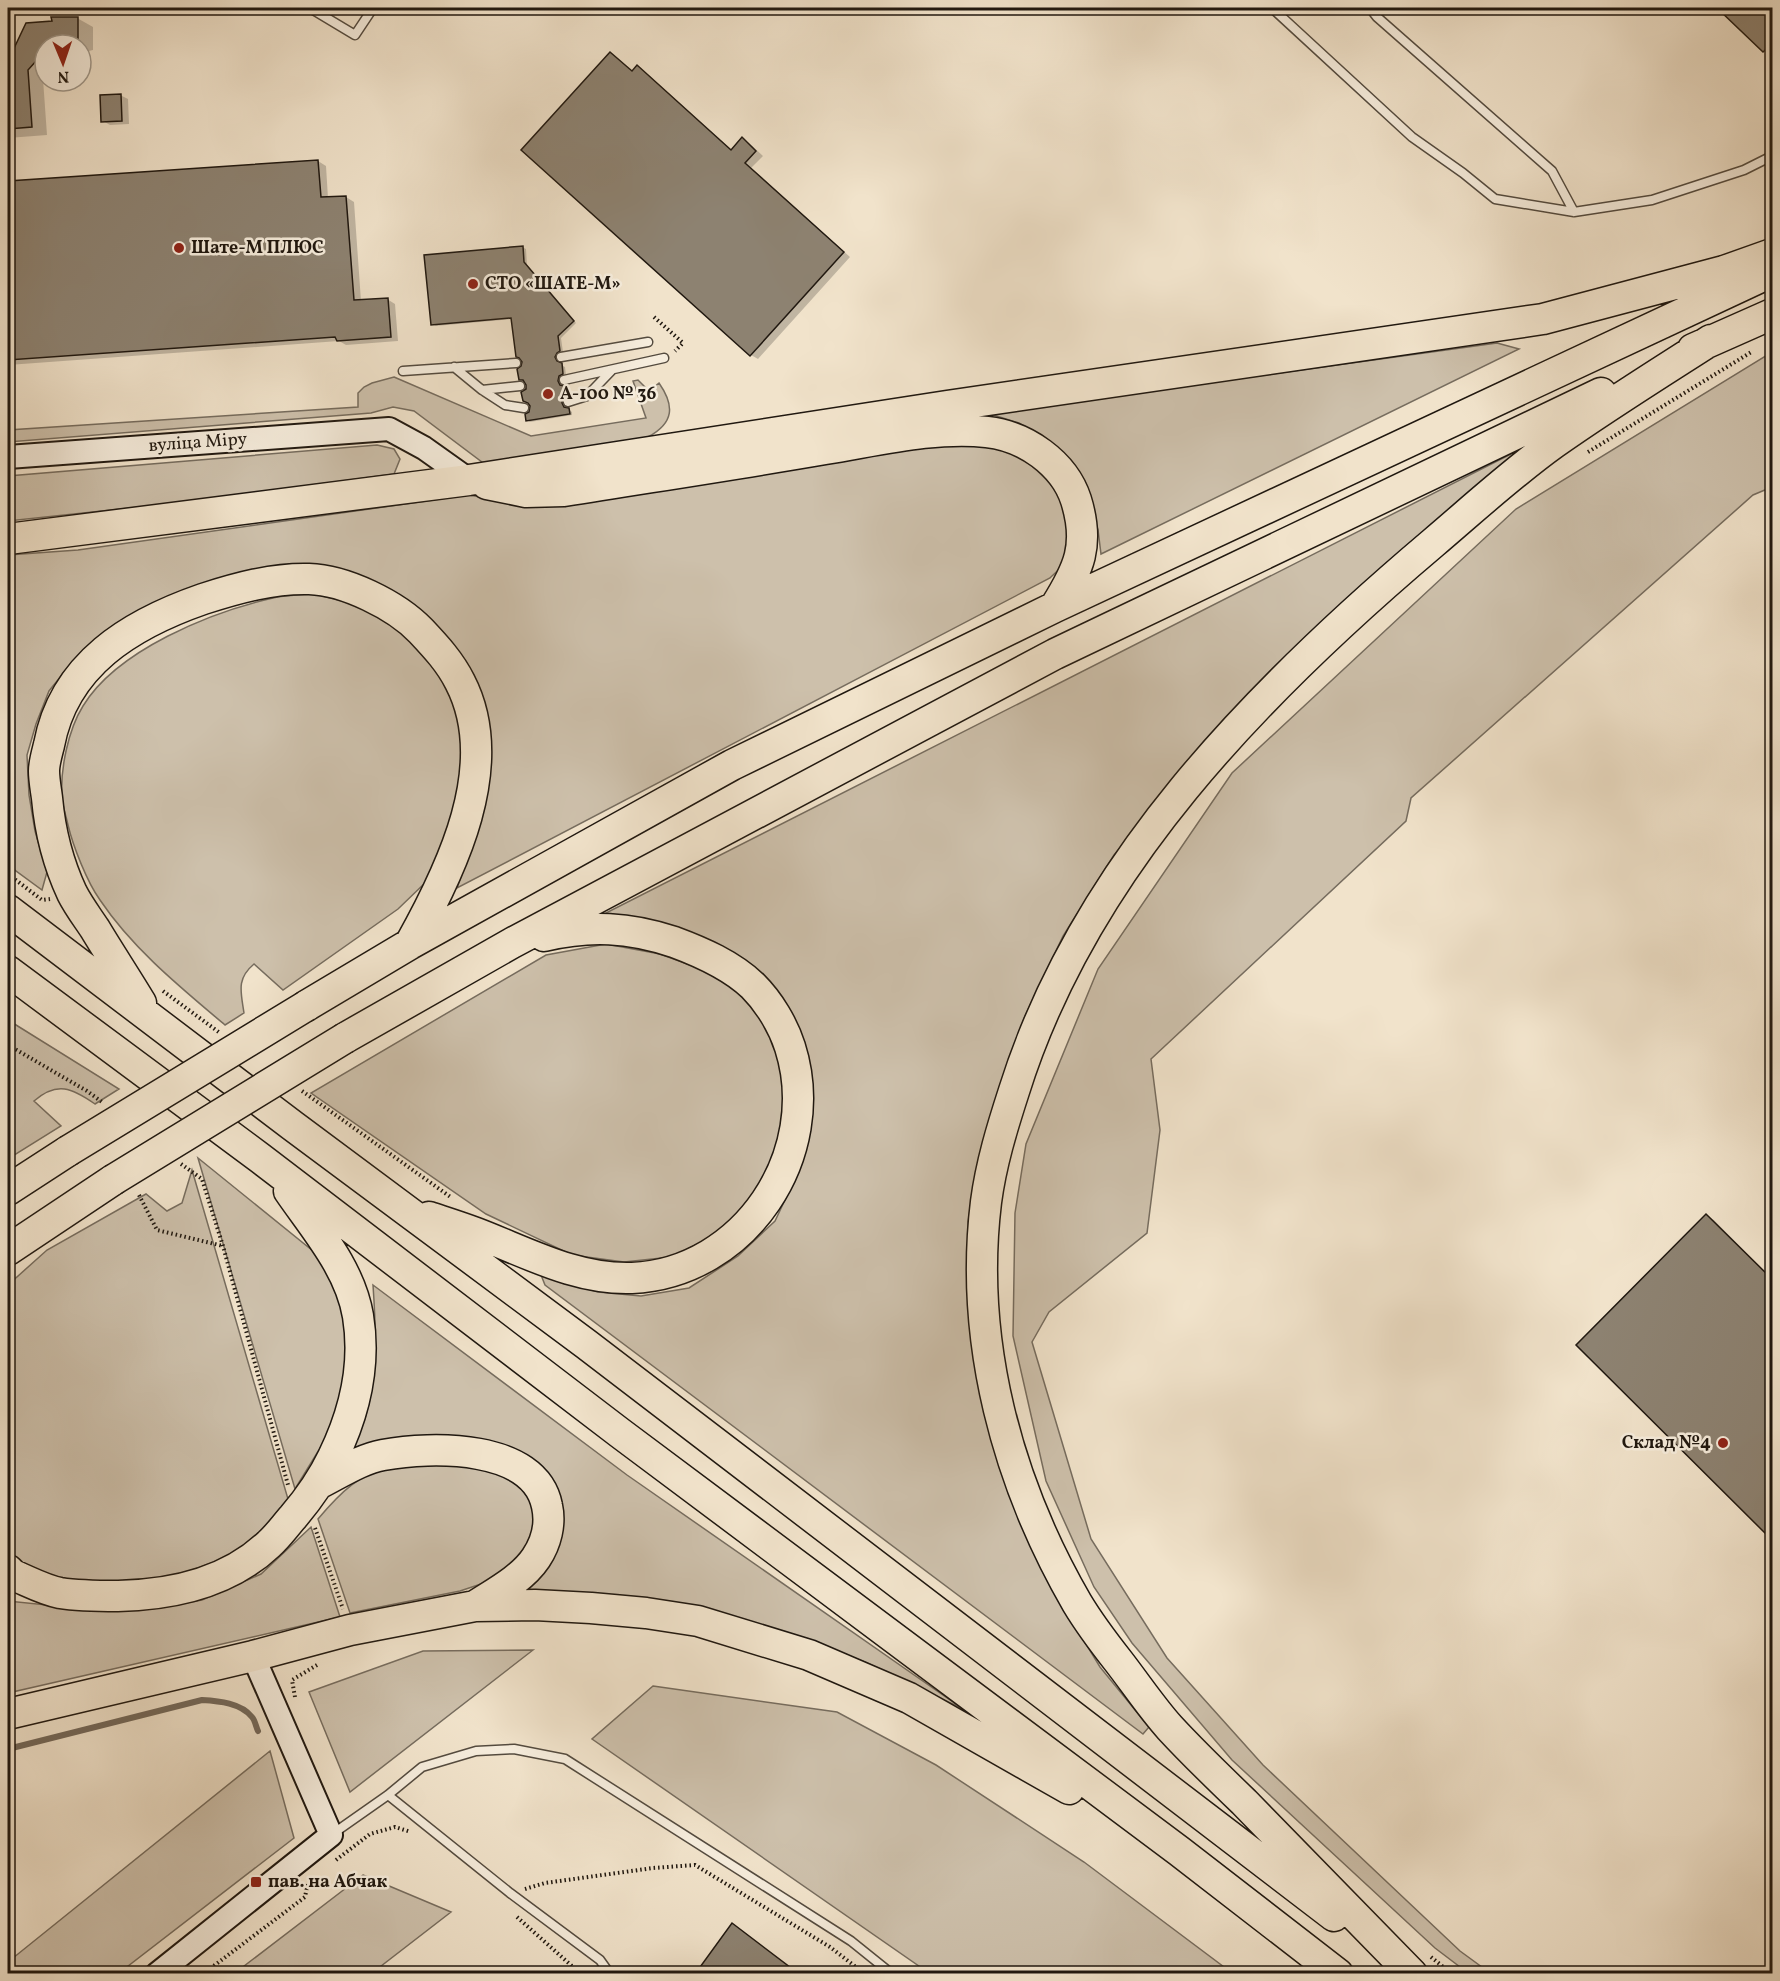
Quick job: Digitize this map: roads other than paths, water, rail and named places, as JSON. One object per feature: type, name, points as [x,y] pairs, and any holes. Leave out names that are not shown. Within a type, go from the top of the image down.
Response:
[{"type":"highway","points":[[8,539],[470,480],[946,406],[1543,319],[1724,271],[1773,254]]},
{"type":"highway","points":[[8,1190],[68,1151],[410,944],[732,765],[1056,607],[1773,271]]},
{"type":"highway","points":[[8,1250],[113,1180],[345,1038],[512,943],[1055,654],[1711,340],[1773,314]]},
{"type":"highway","points":[[1417,1968],[1167,1725],[1079,1608],[1055,1562],[1026,1501],[1019,1480],[997,1402],[986,1349],[982,1304],[983,1229],[994,1154],[1034,1036],[1071,953],[1123,870],[1197,774],[1285,677],[1332,631],[1488,496],[1549,447],[1616,400],[1711,340]]},
{"type":"highway","points":[[470,480],[526,492],[564,491],[901,437],[958,430],[989,432],[1016,439],[1047,457],[1064,475],[1074,495],[1082,517],[1081,556],[1072,580],[1056,607]]},
{"type":"highway","points":[[153,1021],[72,894],[50,831],[44,771],[53,722],[75,682],[99,655],[135,628],[184,606],[230,590],[271,581],[311,579],[346,587],[387,603],[415,625],[445,656],[462,684],[472,717],[476,746],[474,775],[462,838],[435,900],[410,944]]},
{"type":"highway","points":[[8,910],[1417,1968]]},
{"type":"highway","points":[[401,1207],[578,1272],[631,1278],[654,1275],[680,1269],[711,1254],[733,1236],[753,1218],[776,1188],[790,1156],[797,1126],[799,1095],[796,1066],[786,1035],[777,1018],[753,986],[728,967],[696,950],[661,938],[631,932],[597,927],[512,943]]},
{"type":"highway","points":[[8,971],[1179,1851],[1338,1974]]},
{"type":"highway","points":[[8,982],[40,997]]},
{"type":"highway","points":[[8,1590],[101,1596],[140,1595],[176,1590],[210,1581],[241,1565],[270,1544],[320,1483],[342,1439],[352,1411],[361,1349],[358,1316],[350,1286],[331,1250],[272,1168]]},
{"type":"highway","points":[[320,1483],[351,1467],[380,1456],[413,1451],[474,1452],[527,1473],[545,1493],[549,1515],[545,1540],[535,1560],[513,1581],[475,1606]]},
{"type":"highway","points":[[8,1570],[13,1575],[58,1593]]},
{"type":"highway","points":[[8,1714],[253,1656],[350,1630],[475,1606],[546,1606],[646,1613],[698,1621],[808,1655],[909,1698],[1179,1851]]},
{"type":"street","name":"вуліца Міру","points":[[8,457],[389,429],[424,448],[470,480]]},
{"type":"street","points":[[158,1974],[282,1876],[301,1873],[331,1835],[253,1656]]},
{"type":"lane","points":[[310,8],[355,35],[373,8]]},
{"type":"lane","points":[[1272,8],[1412,137],[1495,199],[1574,212],[1652,200],[1744,170],[1773,156]]},
{"type":"lane","points":[[1370,8],[1377,17],[1552,171],[1574,212]]},
{"type":"lane","points":[[561,357],[648,342]]},
{"type":"lane","points":[[564,380],[664,358]]},
{"type":"lane","points":[[403,371],[516,363]]},
{"type":"lane","points":[[454,367],[505,405],[524,408]]},
{"type":"lane","points":[[568,402],[587,396],[614,369]]},
{"type":"lane","points":[[482,390],[520,386]]},
{"type":"lane","points":[[331,1835],[388,1795],[422,1767],[476,1751],[514,1749],[565,1759],[851,1941],[892,1974]]},
{"type":"lane","points":[[388,1795],[510,1893],[600,1960],[610,1974]]},
{"type":"waterway","points":[[8,1749],[202,1700],[222,1702],[242,1709],[253,1718],[258,1731]]},
{"type":"place","name":"Шате-М ПЛЮС","points":[[179,248]]},
{"type":"place","name":"СТО «ШАТЕ-М»","points":[[473,284]]},
{"type":"place","name":"А-100 № 36","points":[[548,394]]},
{"type":"place","name":"Склад №4","points":[[1723,1443]]},
{"type":"place","name":"пав. на Абчак","points":[[256,1882]]}]
